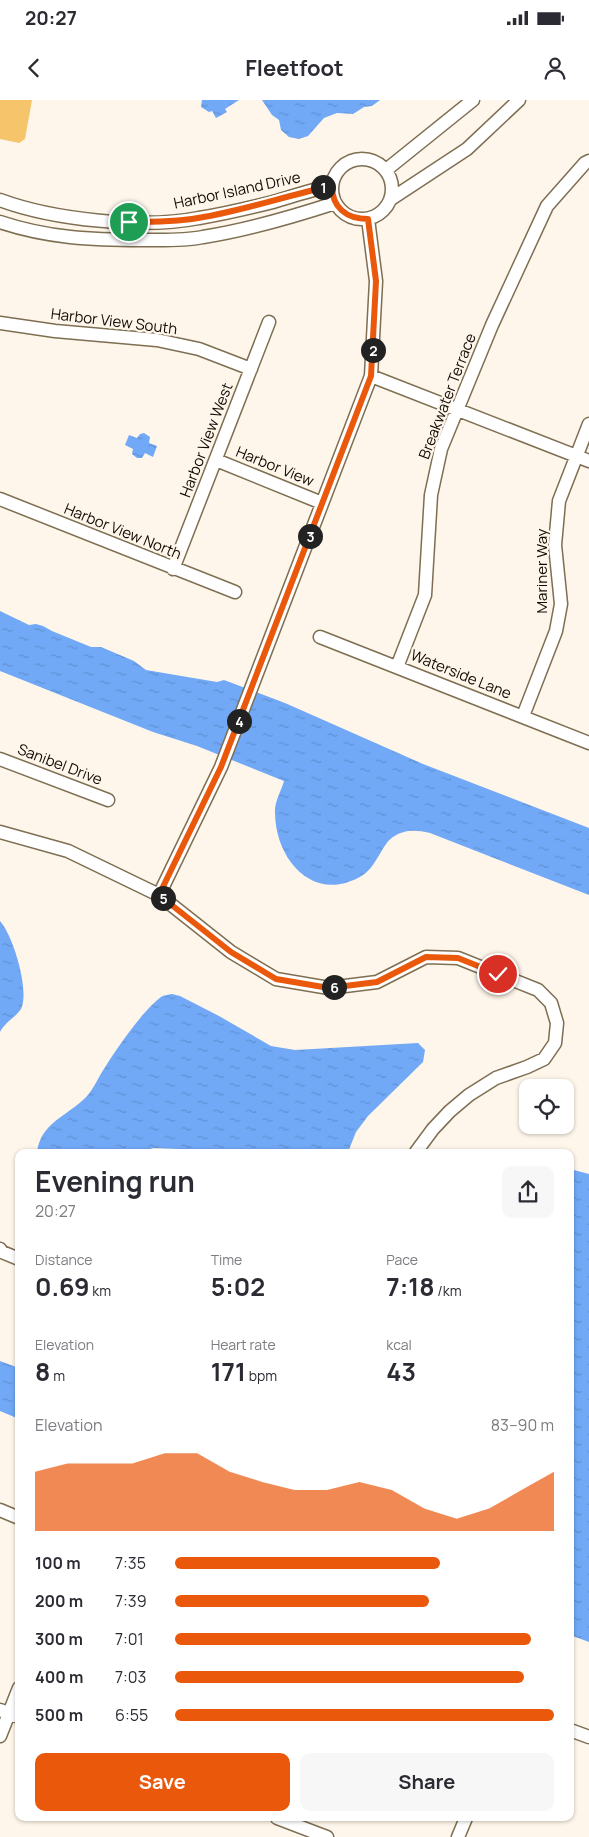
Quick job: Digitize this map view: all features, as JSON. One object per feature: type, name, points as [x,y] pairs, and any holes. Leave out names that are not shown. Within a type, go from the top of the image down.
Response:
[{"type":"street","points":[[386,170],[473,100]]},
{"type":"street","points":[[391,199],[393,189],[391,179],[386,170],[378,163],[369,159],[354,160],[341,167],[335,175],[332,186],[335,204],[349,216],[358,219],[368,219],[382,212],[391,199],[466,149],[519,100]]},
{"type":"street","name":"Breakwater Terrace","points":[[397,667],[425,595],[431,495],[441,449],[492,325],[547,206],[585,163],[589,161]]},
{"type":"street","name":"Harbor Island Drive","points":[[0,200],[20,208],[63,216],[129,222],[176,221],[272,202],[332,186]]},
{"type":"street","points":[[0,222],[20,229],[69,238],[180,240],[203,237],[278,220],[335,204]]},
{"type":"street","points":[[159,895],[221,767],[371,376],[376,281],[368,219]]},
{"type":"street","name":"Harbor View West","points":[[173,569],[269,322]]},
{"type":"street","name":"Harbor View South","points":[[0,323],[56,332],[157,340],[199,349],[251,368]]},
{"type":"street","points":[[371,376],[589,461]]},
{"type":"street","name":"Mariner Way","points":[[523,716],[556,631],[561,604],[555,545],[559,501],[589,424]]},
{"type":"street","name":"Harbor View","points":[[216,460],[322,503]]},
{"type":"street","name":"Harbor View North","points":[[0,500],[235,592]]},
{"type":"street","name":"Waterside Lane","points":[[320,637],[589,743]]},
{"type":"street","name":"Sanibel Drive","points":[[0,759],[108,800]]},
{"type":"street","points":[[0,832],[68,851],[159,895],[231,952],[276,979],[329,988],[377,982],[426,957],[458,958],[538,990],[551,1003],[557,1023],[554,1043],[544,1059],[496,1078],[469,1095],[433,1129],[418,1149]]},
{"type":"street","points":[[0,1249],[2,1252],[15,1257]]},
{"type":"street","points":[[0,1510],[15,1516]]},
{"type":"street","points":[[0,1736],[15,1698]]},
{"type":"street","points":[[574,1731],[589,1737]]},
{"type":"street","points":[[285,1821],[327,1837]]},
{"type":"street","points":[[458,1837],[465,1821]]},
{"type":"shaded area","points":[[0,100],[32,100],[25,139],[19,143],[0,139]]},
{"type":"water","points":[[202,100],[239,100],[225,109],[227,112],[216,118],[212,111],[209,112],[201,107]]},
{"type":"water","points":[[262,100],[380,100],[372,106],[364,107],[353,114],[337,113],[324,118],[308,136],[299,139],[289,137],[281,130],[279,120],[272,115]]},
{"type":"water","points":[[144,433],[150,437],[149,443],[157,446],[153,457],[145,453],[142,458],[137,458],[132,454],[133,449],[125,445],[129,435],[137,438],[140,434]]},
{"type":"water","points":[[0,611],[29,625],[43,626],[91,647],[101,647],[134,661],[146,670],[217,682],[224,680],[285,703],[423,764],[589,828],[589,895],[430,833],[415,831],[406,831],[389,840],[372,866],[363,875],[345,883],[329,885],[314,881],[301,873],[282,848],[277,831],[275,810],[284,781],[197,746],[153,732],[0,671]]},
{"type":"water","points":[[0,921],[15,950],[22,977],[23,1001],[21,1009],[0,1032]]},
{"type":"water","points":[[165,995],[180,996],[271,1046],[295,1050],[418,1043],[425,1050],[423,1062],[368,1116],[356,1132],[349,1149],[38,1149],[39,1142],[48,1128],[89,1094],[107,1063],[137,1021],[154,1003]]},
{"type":"water","points":[[574,1170],[589,1174],[589,1642],[574,1636]]},
{"type":"water","points":[[0,1361],[15,1367],[15,1417],[0,1411]]},
{"type":"route","points":[[129,222],[176,221],[198,218],[272,202],[332,186],[335,204],[341,211],[358,219],[368,219],[376,281],[371,376],[221,767],[159,895],[231,952],[276,979],[329,988],[377,982],[426,957],[458,958],[498,974]]}]
